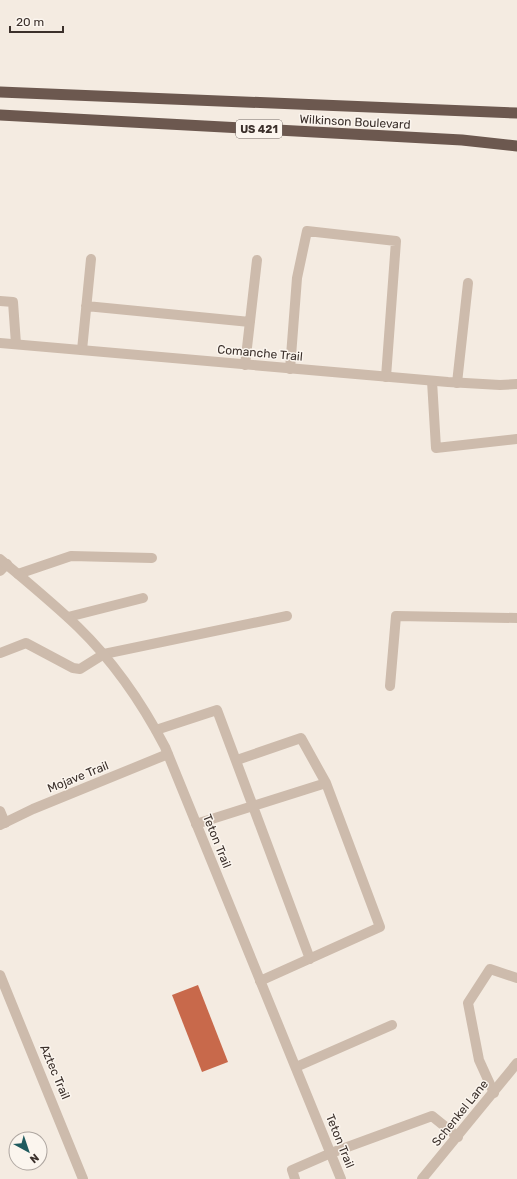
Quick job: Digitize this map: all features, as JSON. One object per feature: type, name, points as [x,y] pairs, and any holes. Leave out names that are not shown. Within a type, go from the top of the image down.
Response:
[{"type":"highway","name":"Wilkinson Boulevard","points":[[0,92],[517,113]]},
{"type":"highway","name":"Wilkinson Boulevard","points":[[0,115],[462,140],[517,146]]},
{"type":"street","points":[[290,369],[297,278],[307,231],[396,240],[386,377]]},
{"type":"street","points":[[82,350],[90,259]]},
{"type":"street","points":[[245,365],[257,260]]},
{"type":"street","points":[[457,383],[468,283]]},
{"type":"street","points":[[0,301],[13,302],[16,344]]},
{"type":"street","points":[[86,306],[250,322]]},
{"type":"street","name":"Comanche Trail","points":[[0,343],[457,383],[500,385],[517,384]]},
{"type":"street","points":[[432,381],[436,448],[517,439]]},
{"type":"street","points":[[18,574],[72,556],[152,558]]},
{"type":"street","name":"Teton Trail","points":[[2,565],[18,574],[68,618],[104,654],[136,696],[156,730],[168,754],[341,1179]]},
{"type":"street","points":[[68,618],[142,598]]},
{"type":"street","points":[[0,653],[26,643],[73,668],[80,668],[104,654],[287,616]]},
{"type":"street","points":[[390,686],[396,616],[517,618]]},
{"type":"street","points":[[156,730],[217,710],[237,760],[310,959]]},
{"type":"street","points":[[237,760],[301,738],[326,783],[380,927],[260,981]]},
{"type":"street","name":"Mojave Trail","points":[[2,824],[33,809],[168,754]]},
{"type":"street","points":[[196,824],[326,783]]},
{"type":"street","points":[[0,811],[2,824]]},
{"type":"street","points":[[494,1093],[479,1060],[468,1002],[490,969],[517,978]]},
{"type":"street","name":"Aztec Trail","points":[[0,975],[83,1179]]},
{"type":"street","points":[[296,1067],[392,1025]]},
{"type":"street","name":"Schenkel Lane","points":[[422,1179],[458,1137],[517,1063]]},
{"type":"street","points":[[295,1179],[292,1170],[331,1153],[432,1116],[458,1137]]},
{"type":"building","points":[[198,985],[228,1062],[202,1072],[172,995]]}]
